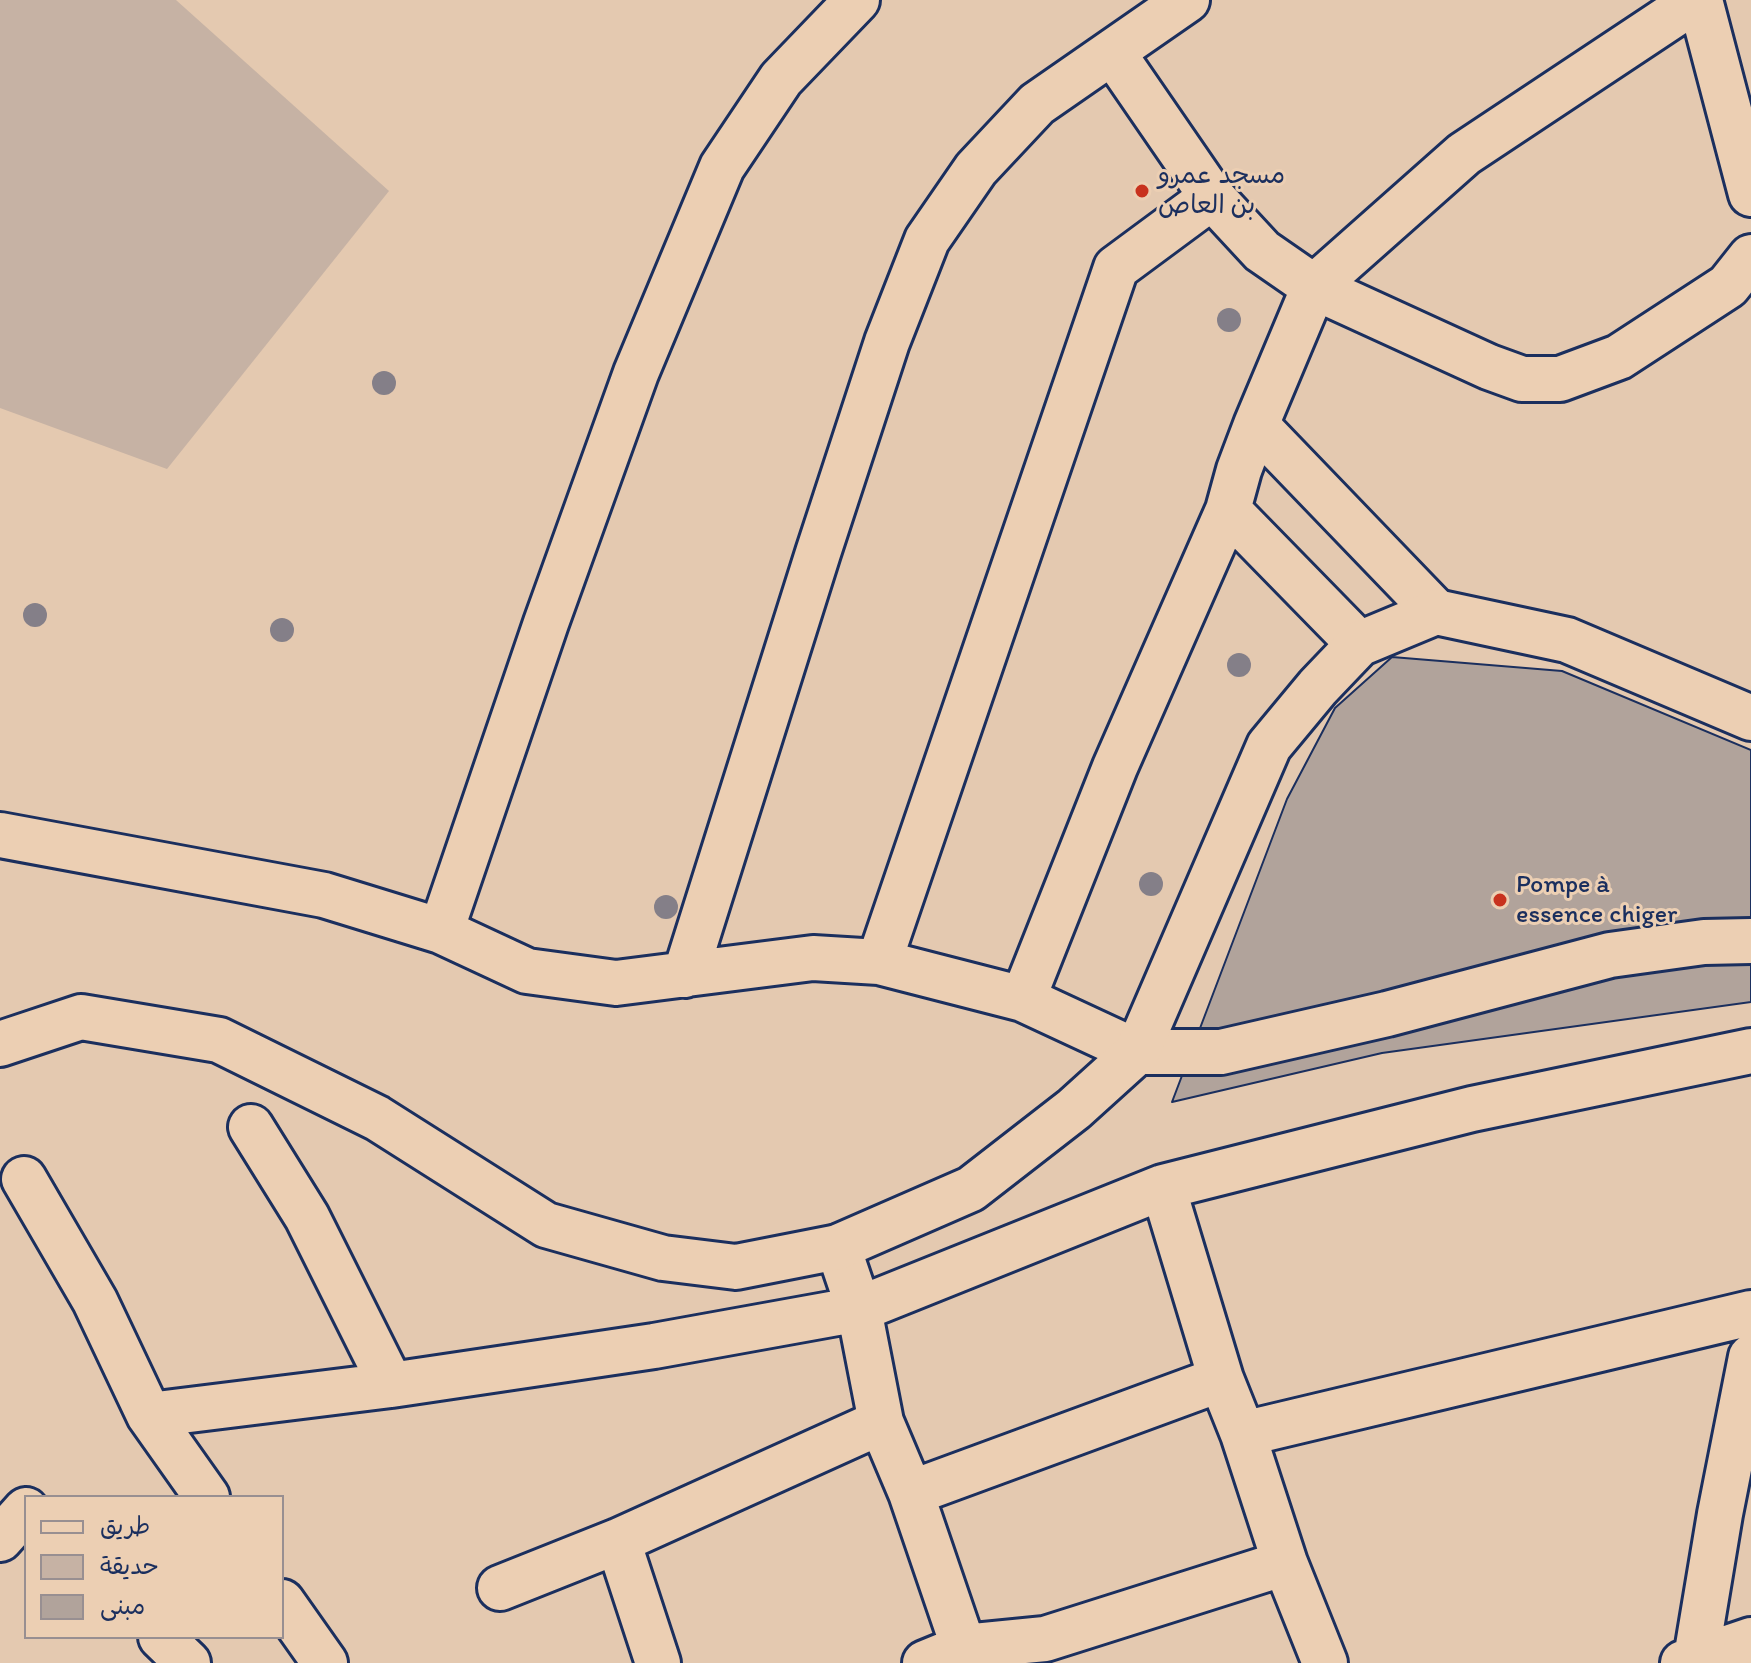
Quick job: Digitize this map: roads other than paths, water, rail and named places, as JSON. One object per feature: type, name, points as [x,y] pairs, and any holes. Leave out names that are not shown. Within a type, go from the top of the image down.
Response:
[{"type":"street","points":[[441,931],[546,623],[636,373],[722,167],[781,79],[857,0]]},
{"type":"street","points":[[685,975],[862,417],[927,240],[976,169],[1037,104],[1187,0]]},
{"type":"street","points":[[1023,999],[1115,767],[1228,510],[1256,425],[1314,287],[1464,154],[1698,0],[1751,194]]},
{"type":"street","points":[[1113,53],[1212,197],[1262,251],[1314,287],[1522,379],[1560,379],[1619,357],[1728,286],[1751,257]]},
{"type":"street","points":[[879,962],[1116,268],[1212,197]]},
{"type":"street","points":[[1256,425],[1436,612],[1567,640],[1751,718]]},
{"type":"street","points":[[1228,510],[1359,644]]},
{"type":"street","points":[[0,1044],[81,1017],[219,1040],[377,1118],[546,1225],[663,1258],[736,1267],[838,1247],[971,1189],[1074,1109],[1137,1052],[1269,746],[1359,644],[1436,612]]},
{"type":"street","points":[[0,835],[324,895],[441,931],[527,971],[616,983],[813,958],[879,962],[1023,999],[1137,1052],[1221,1052],[1387,1014],[1610,955],[1704,942],[1751,941]]},
{"type":"street","points":[[149,1415],[391,1385],[654,1346],[859,1309],[1163,1187],[1472,1109],[1751,1051]]},
{"type":"street","points":[[251,1127],[307,1217],[391,1385]]},
{"type":"street","points":[[24,1179],[95,1301],[149,1415],[206,1495]]},
{"type":"street","points":[[1163,1187],[1221,1379],[1243,1434],[1285,1563],[1325,1663]]},
{"type":"street","points":[[838,1247],[859,1309],[881,1422],[911,1493],[953,1658],[1045,1639],[1285,1563]]},
{"type":"street","points":[[1243,1434],[1751,1313]]},
{"type":"street","points":[[1690,1661],[1751,1357]]},
{"type":"street","points":[[911,1493],[1221,1379]]},
{"type":"street","points":[[500,1588],[618,1541],[881,1422]]},
{"type":"street","points":[[0,1484],[24,1506]]},
{"type":"street","points":[[0,1539],[24,1510]]},
{"type":"street","points":[[618,1541],[658,1663]]},
{"type":"street","points":[[284,1605],[325,1663]]},
{"type":"street","points":[[163,1639],[188,1663]]},
{"type":"street","points":[[1690,1661],[1751,1640]]},
{"type":"place","name":"مسجد عمرو بن العاص","points":[[1142,191]]},
{"type":"place","name":"Pompe à essence chiger","points":[[1500,900]]}]
